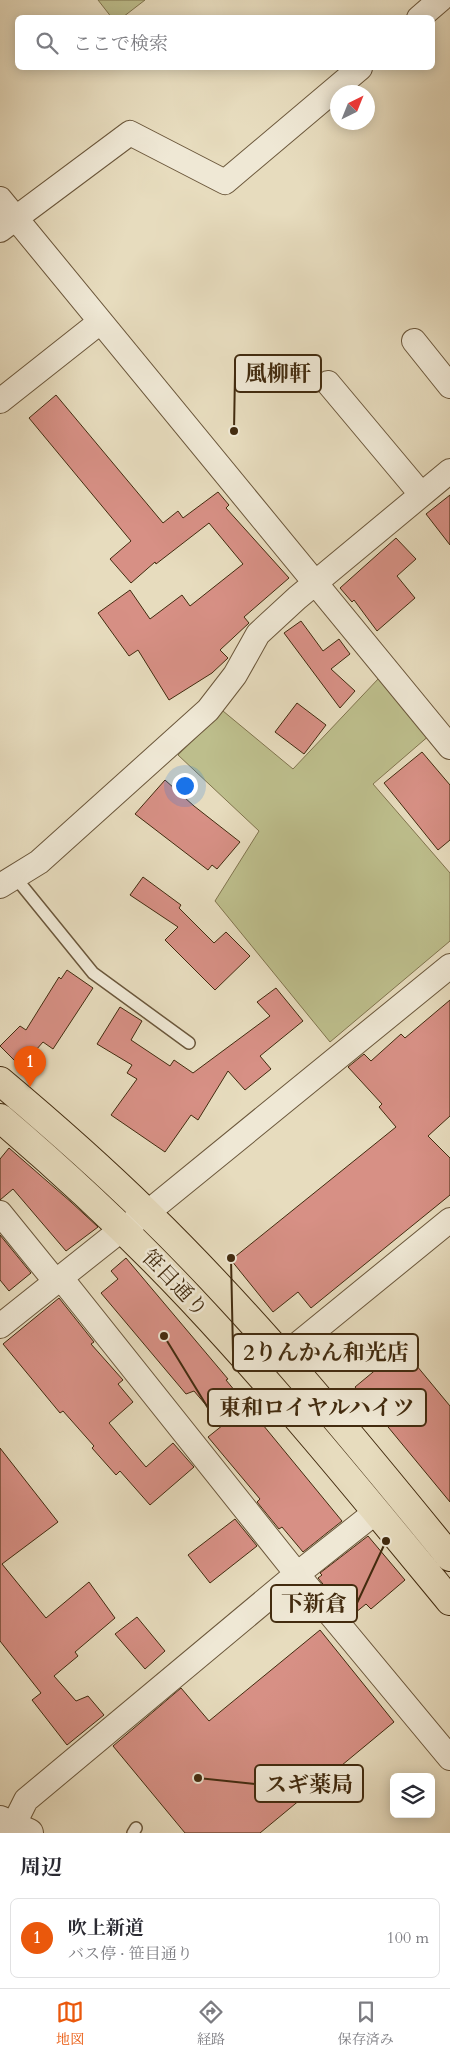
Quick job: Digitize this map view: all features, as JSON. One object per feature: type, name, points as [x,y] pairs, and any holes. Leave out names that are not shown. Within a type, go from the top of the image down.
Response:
[{"type":"main road","name":"笹目通り","points":[[0,1081],[147,1213],[282,1357],[450,1557]]},
{"type":"main road","name":"笹目通り","points":[[0,1118],[122,1229],[192,1300],[260,1375],[377,1511],[450,1601]]},
{"type":"street","points":[[422,15],[440,0]]},
{"type":"street","points":[[8,224],[130,133],[225,182],[358,70]]},
{"type":"street","points":[[0,199],[8,224],[100,322],[450,747]]},
{"type":"street","points":[[0,401],[100,322]]},
{"type":"street","points":[[414,341],[450,386]]},
{"type":"street","points":[[328,383],[421,494]]},
{"type":"street","points":[[8,882],[39,862],[208,710],[235,675],[258,634],[296,598],[450,471]]},
{"type":"street","points":[[0,1326],[122,1229],[147,1213],[450,966]]},
{"type":"street","points":[[0,1213],[58,1280],[297,1574],[450,1758]]},
{"type":"street","points":[[282,1357],[450,1220]]},
{"type":"street","points":[[14,1826],[26,1800],[297,1574],[377,1511]]},
{"type":"lane","points":[[8,882],[93,973],[189,1043]]},
{"type":"green space","points":[[98,0],[145,0],[126,15],[110,15]]},
{"type":"green space","points":[[379,678],[431,734],[373,784],[450,873],[450,941],[330,1042],[215,901],[259,831],[178,755],[223,711],[293,769]]},
{"type":"building","points":[[56,395],[163,523],[178,511],[183,518],[218,492],[229,505],[226,508],[289,578],[244,617],[249,623],[220,650],[228,658],[212,673],[169,700],[138,650],[129,656],[98,613],[130,590],[150,619],[182,595],[190,606],[243,564],[209,523],[156,564],[155,562],[131,583],[110,559],[131,541],[29,418]]},
{"type":"building","points":[[450,495],[450,545],[426,514]]},
{"type":"building","points":[[396,538],[416,559],[397,576],[415,598],[377,631],[354,600],[352,602],[340,588]]},
{"type":"building","points":[[301,621],[323,651],[339,639],[350,654],[331,669],[355,691],[340,708],[284,633]]},
{"type":"building","points":[[297,703],[326,725],[304,754],[275,732]]},
{"type":"building","points":[[422,752],[450,785],[450,840],[438,850],[384,783]]},
{"type":"building","points":[[165,780],[194,806],[240,842],[217,869],[212,865],[208,870],[135,814]]},
{"type":"building","points":[[143,877],[181,905],[179,908],[214,943],[226,932],[250,956],[215,990],[165,940],[178,927],[130,895]]},
{"type":"building","points":[[67,970],[93,988],[53,1049],[43,1042],[21,1067],[0,1046],[20,1026],[26,1030],[59,977],[61,979]]},
{"type":"building","points":[[276,988],[303,1021],[260,1056],[271,1069],[245,1090],[228,1071],[198,1120],[191,1115],[165,1152],[111,1115],[137,1079],[127,1073],[132,1065],[97,1044],[120,1007],[142,1021],[131,1040],[170,1066],[174,1060],[193,1073],[270,1016],[257,1002]]},
{"type":"building","points":[[450,1000],[450,1116],[428,1136],[450,1158],[450,1195],[311,1308],[298,1292],[273,1312],[231,1260],[396,1127],[379,1107],[382,1104],[348,1067],[364,1054],[371,1061],[401,1034],[405,1038]]},
{"type":"building","points":[[9,1148],[98,1227],[66,1251],[13,1189],[0,1200],[0,1159]]},
{"type":"building","points":[[0,1235],[31,1273],[9,1291],[0,1280]]},
{"type":"building","points":[[126,1258],[228,1379],[226,1380],[342,1521],[303,1552],[282,1527],[279,1529],[257,1502],[260,1499],[208,1437],[223,1425],[194,1391],[186,1394],[101,1293],[118,1279],[111,1271]]},
{"type":"building","points":[[59,1298],[94,1342],[91,1344],[123,1380],[118,1384],[133,1402],[109,1423],[146,1467],[173,1443],[194,1467],[150,1505],[120,1471],[116,1475],[92,1448],[94,1446],[63,1411],[60,1413],[3,1344]]},
{"type":"building","points":[[402,1348],[450,1406],[450,1502],[355,1387]]},
{"type":"building","points":[[0,1448],[58,1522],[2,1564],[46,1618],[89,1582],[115,1618],[75,1652],[78,1656],[54,1676],[76,1701],[88,1696],[104,1715],[67,1745],[32,1700],[41,1693],[0,1641]]},
{"type":"building","points":[[235,1519],[257,1546],[210,1583],[188,1555]]},
{"type":"building","points":[[368,1536],[405,1580],[371,1609],[366,1604],[350,1617],[318,1578],[322,1575],[320,1573]]},
{"type":"building","points":[[137,1617],[165,1651],[145,1669],[115,1634]]},
{"type":"building","points":[[320,1630],[394,1722],[260,1833],[185,1833],[113,1746],[181,1688],[209,1721]]},
{"type":"place","name":"風柳軒","points":[[234,431]]},
{"type":"place","name":"吹上新道","points":[[30,1087]]},
{"type":"place","name":"2りんかん和光店","points":[[231,1258]]},
{"type":"place","name":"東和ロイヤルハイツ","points":[[164,1336]]},
{"type":"place","name":"下新倉","points":[[386,1541]]},
{"type":"place","name":"スギ薬局","points":[[198,1778]]}]
